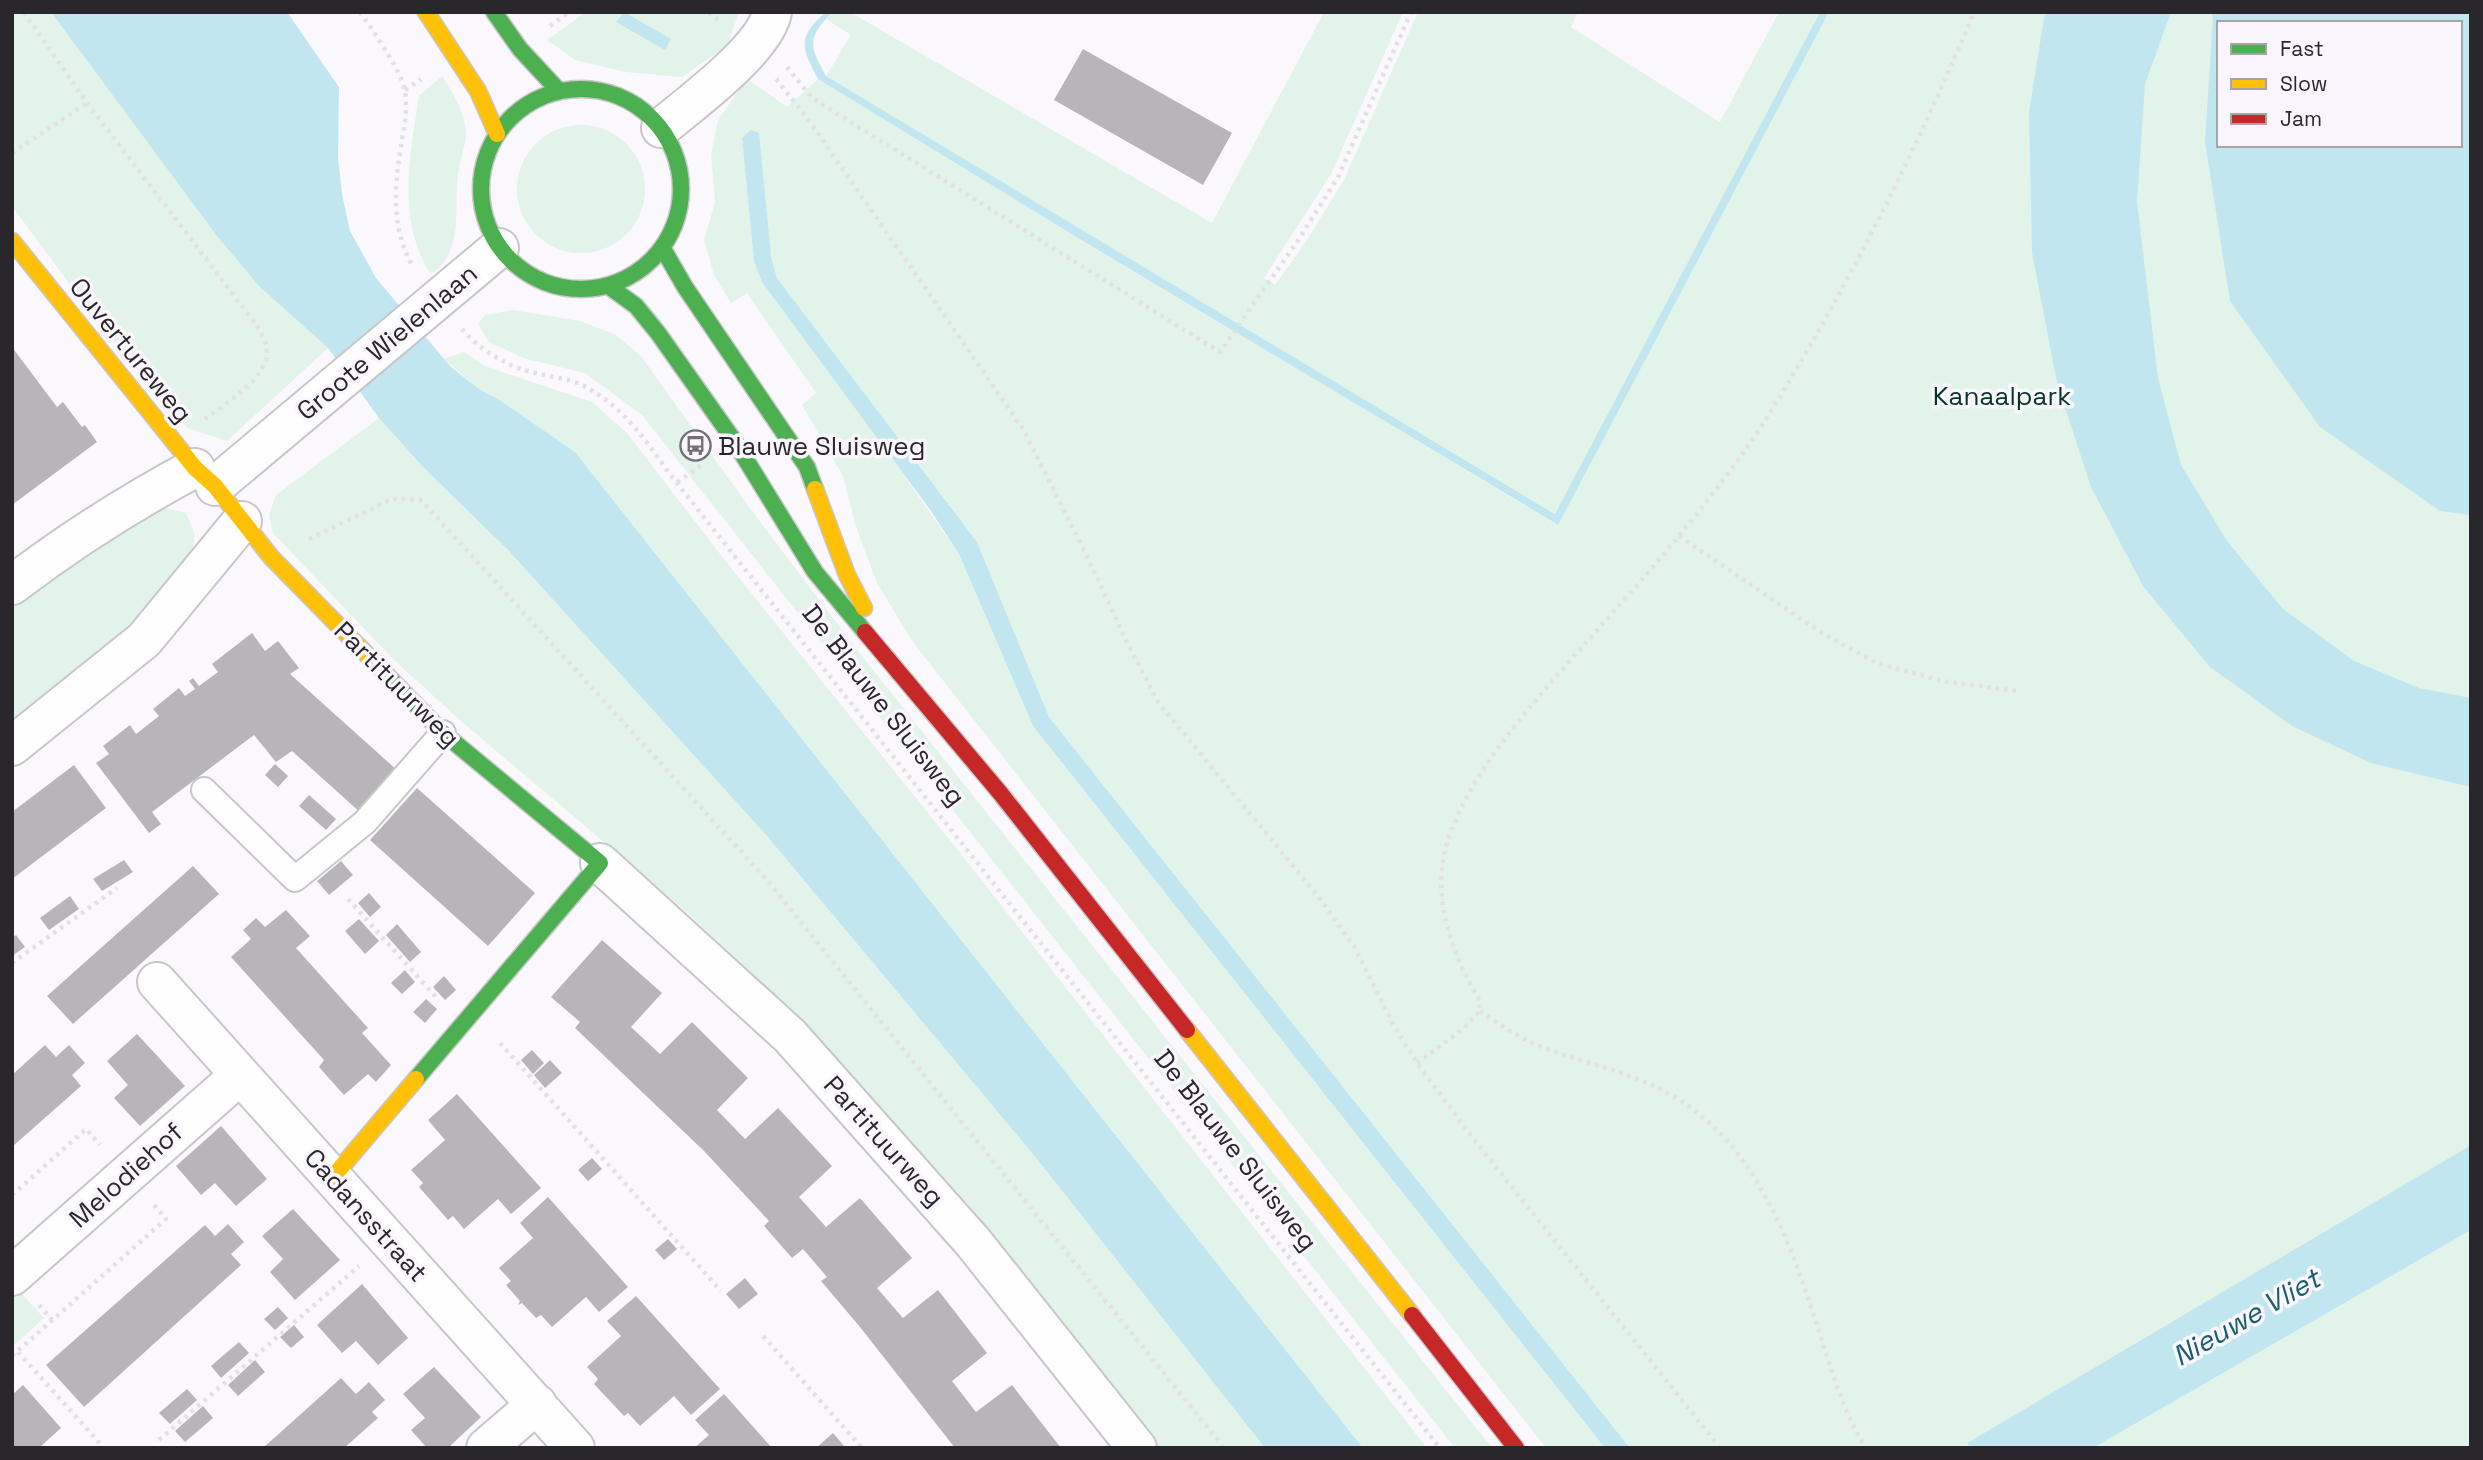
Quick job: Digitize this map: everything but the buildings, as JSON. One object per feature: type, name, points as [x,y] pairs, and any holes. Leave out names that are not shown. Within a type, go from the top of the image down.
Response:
[{"type":"main road","points":[[426,12],[478,91],[497,134]]},
{"type":"main road","points":[[494,12],[520,49],[559,91]]},
{"type":"main road","points":[[559,91],[604,91],[626,99],[645,111],[661,128],[677,156],[682,188],[678,220],[663,249],[640,272],[610,286],[579,291],[548,285],[521,271],[499,248],[488,227],[482,204],[481,179],[486,156],[497,134],[514,115],[535,100],[559,91]]},
{"type":"main road","name":"Ouvertureweg","points":[[12,241],[195,466]]},
{"type":"main road","name":"De Blauwe Sluisweg","points":[[663,249],[685,287],[807,467],[847,575],[890,660]]},
{"type":"main road","name":"De Blauwe Sluisweg","points":[[610,286],[636,306],[658,333],[736,442],[815,572],[1001,794],[1516,1448]]},
{"type":"main road","name":"Partituurweg","points":[[195,466],[271,557],[443,733],[600,863]]},
{"type":"main road","points":[[332,1178],[600,863]]},
{"type":"street","points":[[661,128],[713,85],[762,32]]},
{"type":"street","name":"Groote Wielenlaan","points":[[195,466],[275,436],[499,248]]},
{"type":"street","points":[[12,585],[59,550],[195,466]]},
{"type":"street","points":[[12,746],[144,640],[242,521]]},
{"type":"street","name":"Partituurweg","points":[[600,863],[790,1036],[973,1242],[1137,1448]]},
{"type":"street","name":"Cadansstraat","points":[[157,982],[575,1448]]},
{"type":"street","name":"Melodiehof","points":[[12,1276],[240,1075]]},
{"type":"street","points":[[486,1448],[537,1404]]},
{"type":"lane","points":[[204,790],[295,878],[365,822],[443,733]]},
{"type":"path","points":[[24,12],[87,103],[255,323],[267,348],[262,371],[246,387],[195,466]]},
{"type":"path","name":"De Blauwe Sluisweg","points":[[360,12],[385,48],[405,90],[405,118],[396,177],[395,207],[404,251],[432,305],[474,343],[522,370],[580,384],[612,402],[636,427],[1440,1448]]},
{"type":"path","points":[[709,12],[762,32],[811,99],[1220,352],[1299,239],[1338,177],[1411,12]]},
{"type":"path","points":[[1416,1063],[1463,1029],[1480,1011],[1480,1001],[1452,947],[1443,915],[1440,872],[1451,832],[1470,791],[1525,713],[1679,536],[1745,450],[1806,354],[1849,276],[1932,112],[1974,12]]},
{"type":"path","points":[[762,32],[808,119],[1023,429],[1158,702],[1320,899],[1355,948],[1416,1063],[1720,1448]]},
{"type":"path","points":[[12,153],[87,103]]},
{"type":"path","points":[[271,557],[391,499],[421,500],[767,880],[1224,1448]]},
{"type":"path","points":[[1679,536],[1819,631],[1877,663],[1942,681],[2018,691]]},
{"type":"path","points":[[12,963],[117,888]]},
{"type":"path","points":[[348,899],[461,1026]]},
{"type":"path","points":[[1480,1011],[1507,1030],[1541,1046],[1653,1085],[1691,1107],[1717,1130],[1756,1181],[1782,1229],[1839,1394],[1866,1448]]},
{"type":"path","points":[[473,1012],[721,1291]]},
{"type":"path","points":[[12,1195],[86,1129],[166,1219],[12,1356]]},
{"type":"path","points":[[159,1440],[389,1240]]},
{"type":"path","points":[[763,1336],[862,1448]]},
{"type":"path","points":[[18,1352],[104,1448]]},
{"type":"green space","points":[[12,12],[51,12],[218,236],[260,287],[328,348],[227,441],[187,428],[93,316],[12,206]]},
{"type":"green space","points":[[586,12],[739,12],[727,46],[682,77],[626,72],[575,60],[547,40]]},
{"type":"green space","points":[[832,12],[850,12],[1212,223],[1324,12],[1403,12],[1331,174],[1264,278],[1275,285],[1344,180],[1418,12],[1578,12],[1571,27],[1720,122],[1779,12],[1820,12],[1556,514],[826,76],[851,35],[826,19]]},
{"type":"green space","name":"Kanaalpark","points":[[1829,12],[2471,12],[2471,1145],[1967,1443],[1971,1448],[1630,1448],[1049,717],[977,542],[777,278],[742,138],[754,261],[959,554],[1033,726],[1605,1448],[1546,1448],[912,641],[877,583],[856,527],[843,476],[802,405],[816,393],[747,293],[731,303],[714,275],[704,240],[715,202],[711,154],[718,120],[747,79],[787,107],[818,79],[1557,525]]},
{"type":"green space","points":[[442,76],[460,108],[466,135],[457,182],[454,239],[450,252],[431,274],[420,254],[413,232],[408,187],[419,96]]},
{"type":"green space","points":[[581,125],[605,130],[626,144],[640,165],[645,189],[640,213],[626,234],[605,248],[581,253],[557,248],[536,234],[522,213],[517,189],[522,165],[536,144],[557,130]]},
{"type":"green space","points":[[513,310],[580,321],[616,335],[641,356],[749,507],[858,651],[1492,1448],[1455,1448],[642,415],[585,373],[526,359],[489,342],[478,324],[485,315]]},
{"type":"green space","points":[[464,352],[485,366],[592,402],[627,433],[1427,1448],[1363,1448],[575,452],[479,389],[444,359]]},
{"type":"green space","points":[[379,418],[424,468],[509,551],[767,836],[1037,1159],[1265,1448],[1158,1448],[969,1205],[797,1016],[689,914],[462,722],[393,659],[273,533],[269,515],[276,495]]},
{"type":"green space","points":[[159,506],[186,513],[195,535],[190,563],[132,624],[12,719],[12,600]]},
{"type":"green space","points":[[2471,1230],[2471,1448],[2093,1448]]},
{"type":"green space","points":[[12,1283],[44,1318],[12,1347]]},
{"type":"water","points":[[51,12],[287,12],[339,87],[338,157],[342,194],[350,231],[376,278],[450,366],[479,389],[575,452],[1363,1448],[1265,1448],[1037,1159],[767,836],[509,551],[424,468],[379,418],[328,348],[260,287],[217,236]]},
{"type":"water","points":[[624,12],[671,39],[665,50],[616,22]]},
{"type":"water","points":[[826,12],[832,12],[818,29],[813,42],[816,57],[826,76],[1555,514],[1820,12],[1829,12],[1558,525],[818,79],[808,59],[805,44],[810,29]]},
{"type":"water","points":[[2045,12],[2171,12],[2145,84],[2137,202],[2158,378],[2181,465],[2227,541],[2283,609],[2354,661],[2419,688],[2471,698],[2471,787],[2371,763],[2292,726],[2210,667],[2143,586],[2091,487],[2057,383],[2032,252],[2029,112]]},
{"type":"water","points":[[2211,12],[2471,12],[2471,515],[2440,511],[2320,427],[2230,301],[2205,142],[2213,17]]},
{"type":"water","points":[[751,130],[759,133],[771,256],[777,278],[977,542],[1049,717],[1630,1448],[1605,1448],[1033,726],[959,554],[931,511],[762,282],[754,261],[742,138]]},
{"type":"water","name":"Nieuwe Vliet","points":[[2471,1145],[2471,1230],[2093,1448],[1971,1448],[1967,1443]]},
{"type":"traffic: fast","points":[[494,12],[520,49],[559,91]]},
{"type":"traffic: fast","points":[[581,89],[619,96],[652,118],[674,151],[681,189],[674,227],[652,260],[619,282],[581,289],[543,282],[510,260],[488,227],[481,189],[488,151],[510,118],[543,96],[581,89]]},
{"type":"traffic: fast","points":[[663,249],[685,287],[807,467],[815,489]]},
{"type":"traffic: fast","points":[[610,287],[636,306],[658,333],[735,442],[815,572],[865,632]]},
{"type":"traffic: fast","points":[[376,664],[443,733],[600,863],[416,1079]]},
{"type":"traffic: slow","points":[[426,12],[478,91],[497,134]]},
{"type":"traffic: slow","points":[[12,241],[195,468],[215,486],[271,557],[376,664]]},
{"type":"traffic: slow","points":[[815,489],[847,575],[864,608]]},
{"type":"traffic: slow","points":[[1187,1030],[1412,1315]]},
{"type":"traffic: slow","points":[[332,1178],[416,1079]]},
{"type":"traffic: jam","points":[[865,632],[1001,794],[1187,1030]]},
{"type":"traffic: jam","points":[[1412,1315],[1516,1448]]},
{"type":"place","name":"Blauwe Sluisweg","points":[[695,446]]}]
